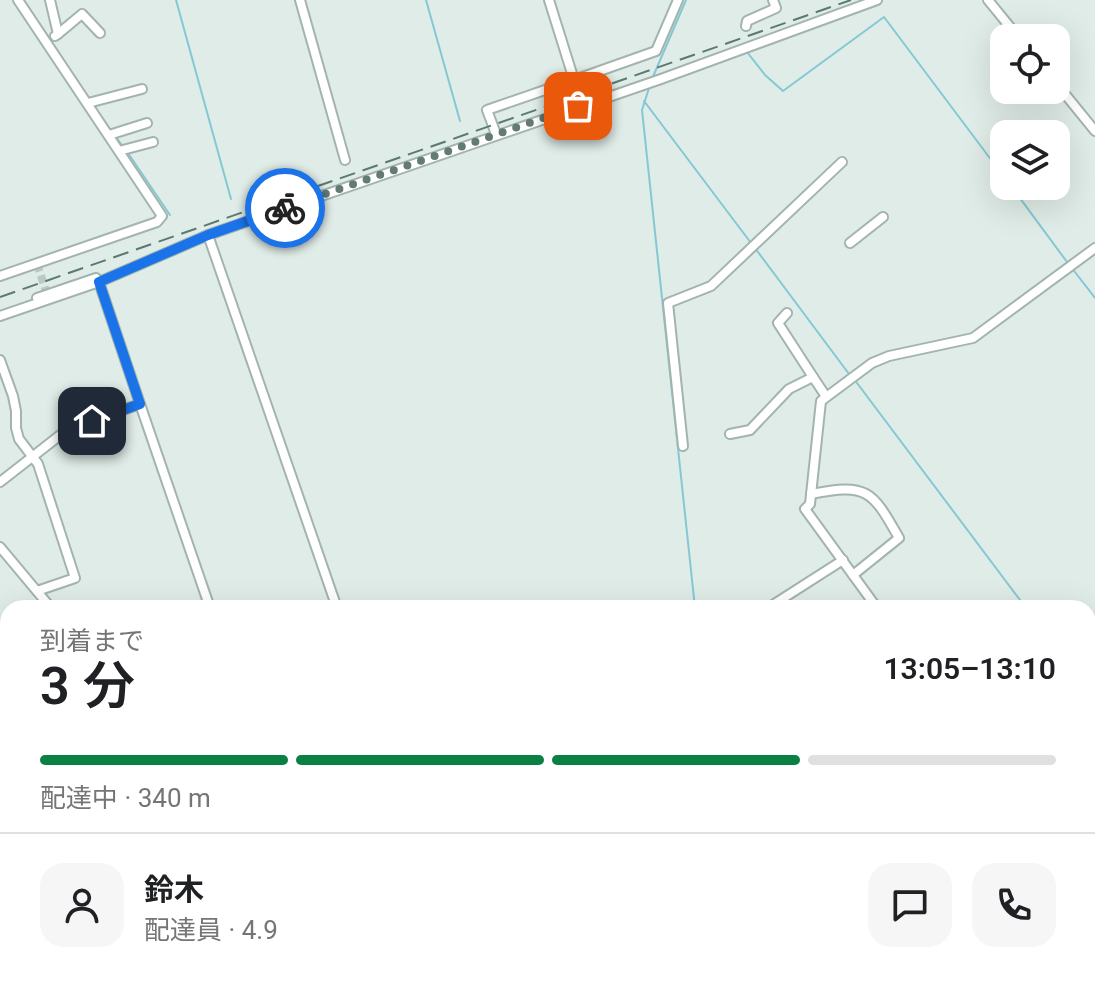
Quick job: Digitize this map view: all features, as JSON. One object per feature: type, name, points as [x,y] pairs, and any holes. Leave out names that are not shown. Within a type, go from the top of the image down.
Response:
[{"type":"street","points":[[2,272],[157,222],[162,216],[18,0]]},
{"type":"street","points":[[50,0],[58,34]]},
{"type":"street","points":[[300,0],[345,160]]},
{"type":"street","points":[[549,0],[574,80]]},
{"type":"street","points":[[496,134],[487,110],[656,51],[678,0]]},
{"type":"street","points":[[746,26],[747,21],[776,8],[773,0]]},
{"type":"street","points":[[3,315],[99,282],[208,235],[661,79],[877,0]]},
{"type":"street","points":[[988,0],[1008,24]]},
{"type":"street","points":[[48,41],[82,14],[100,33]]},
{"type":"street","points":[[88,103],[142,89]]},
{"type":"street","points":[[1070,100],[1095,131]]},
{"type":"street","points":[[109,135],[147,123]]},
{"type":"street","points":[[119,151],[153,142]]},
{"type":"street","points":[[683,446],[668,303],[711,286],[842,162]]},
{"type":"street","points":[[850,243],[883,217]]},
{"type":"street","points":[[208,235],[334,600]]},
{"type":"street","points":[[871,600],[805,509],[810,504],[821,401],[825,395],[872,363],[889,356],[973,338],[1095,248]]},
{"type":"street","points":[[3,315],[8,309],[46,293],[116,272],[122,273]]},
{"type":"street","points":[[99,282],[207,600]]},
{"type":"street","points":[[787,313],[778,323],[825,395]]},
{"type":"street","points":[[0,360],[13,396],[19,439],[38,464],[75,578],[37,591]]},
{"type":"street","points":[[730,434],[750,430],[789,389],[813,377]]},
{"type":"street","points":[[0,482],[68,429],[140,404]]},
{"type":"street","points":[[811,494],[856,489],[872,495],[899,538],[853,575]]},
{"type":"street","points":[[0,547],[44,600]]},
{"type":"street","points":[[780,600],[843,560]]},
{"type":"waterway","points":[[176,0],[231,199]]},
{"type":"waterway","points":[[426,0],[460,121]]},
{"type":"waterway","points":[[652,79],[686,0]]},
{"type":"waterway","points":[[747,52],[783,91],[884,17],[990,158]]},
{"type":"waterway","points":[[651,87],[671,80]]},
{"type":"waterway","points":[[650,85],[642,110],[694,600]]},
{"type":"waterway","points":[[644,101],[751,243]]},
{"type":"waterway","points":[[93,105],[112,132]]},
{"type":"waterway","points":[[116,137],[124,148]]},
{"type":"waterway","points":[[128,153],[170,215]]},
{"type":"waterway","points":[[1021,200],[1067,262]]},
{"type":"waterway","points":[[755,248],[849,374]]},
{"type":"waterway","points":[[1071,267],[1095,298]]},
{"type":"waterway","points":[[854,379],[1020,600]]},
{"type":"tunnel","points":[[37,264],[46,291]]},
{"type":"railway","points":[[0,297],[851,0]]},
{"type":"way so far","points":[[285,208],[578,106]]},
{"type":"route","points":[[92,421],[140,404],[99,282],[208,235],[285,208]]}]
